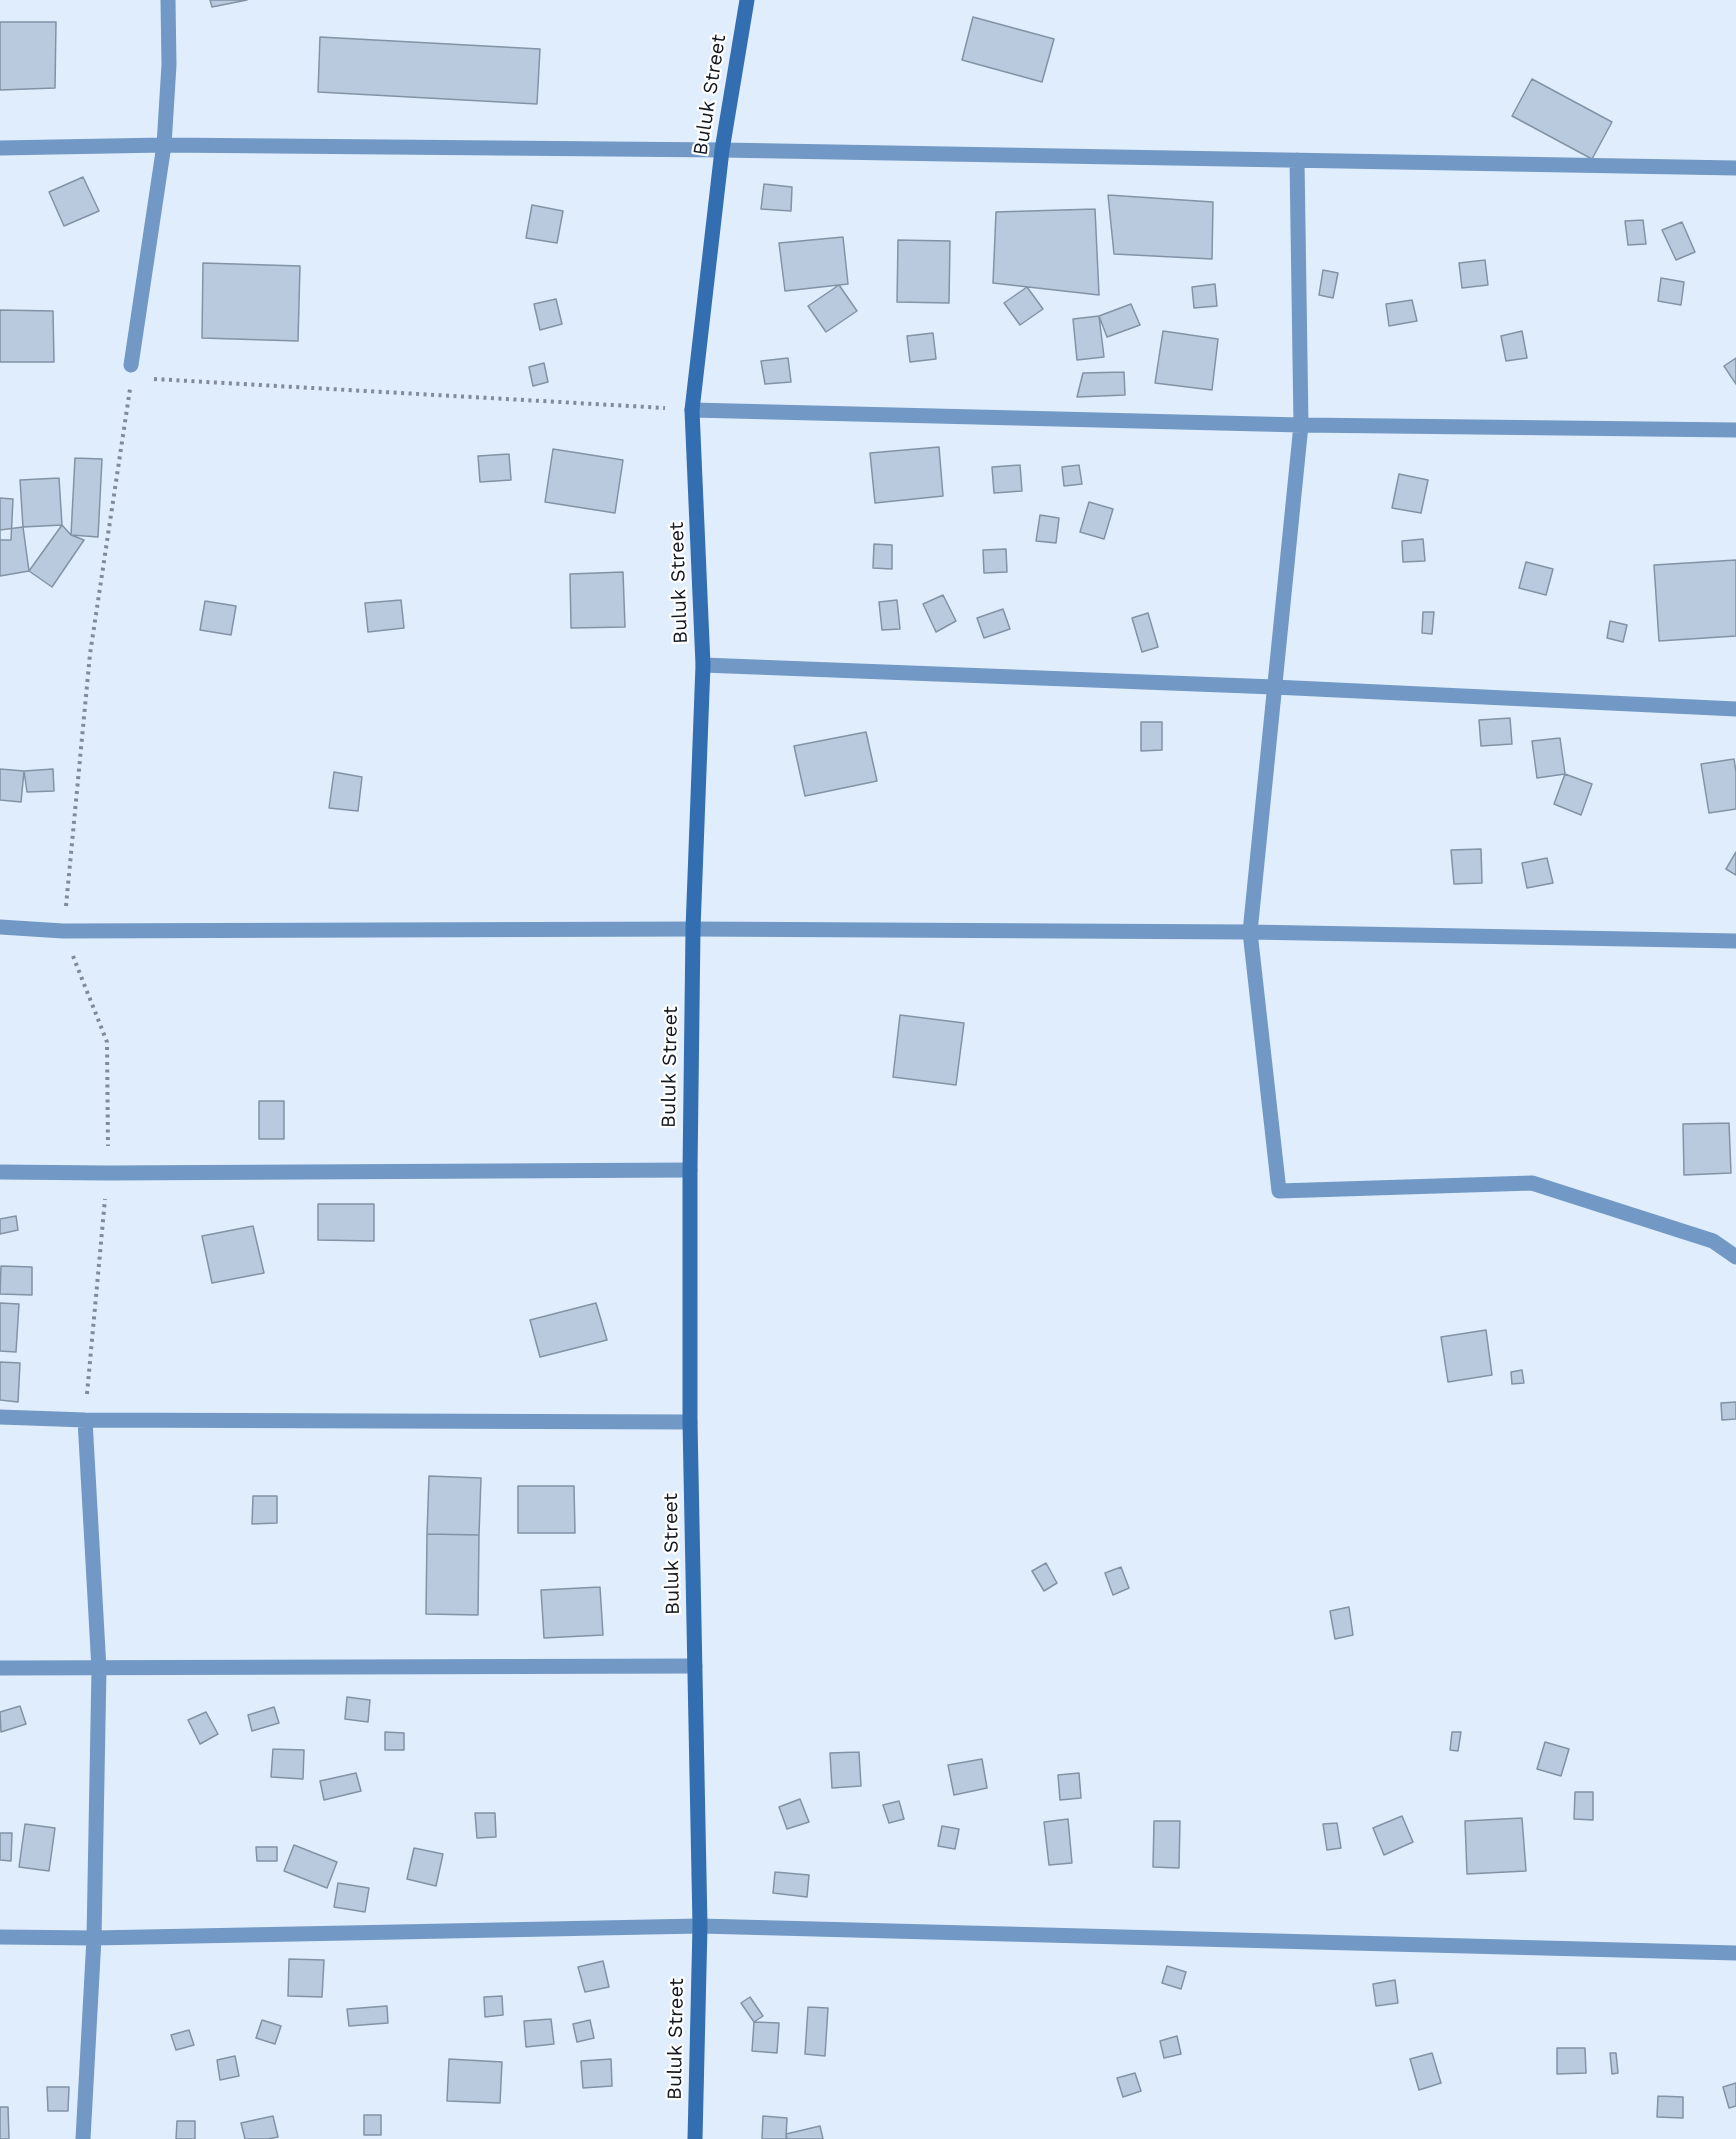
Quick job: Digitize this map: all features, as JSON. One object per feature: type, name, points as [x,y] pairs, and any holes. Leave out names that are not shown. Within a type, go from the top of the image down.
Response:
[{"type":"street","points":[[131,371],[164,145],[169,66],[168,0]]},
{"type":"street","name":"Buluk Street","points":[[695,2139],[700,1926],[690,1422],[690,1170],[693,929],[703,665],[692,410],[722,150],[747,0]]},
{"type":"street","points":[[0,148],[164,145],[722,150],[1736,168]]},
{"type":"street","points":[[1297,160],[1301,425],[1250,932],[1279,1191],[1532,1183],[1713,1240],[1736,1257]]},
{"type":"street","points":[[692,410],[1301,425],[1736,429]]},
{"type":"street","points":[[703,665],[1274,687],[1736,709]]},
{"type":"street","points":[[0,927],[63,931],[693,929],[1250,932],[1736,941]]},
{"type":"street","points":[[0,1172],[690,1170]]},
{"type":"street","points":[[0,1417],[84,1420],[690,1422]]},
{"type":"street","points":[[83,2139],[94,1938],[99,1669],[84,1420]]},
{"type":"street","points":[[0,1668],[695,1666]]},
{"type":"street","points":[[0,1937],[94,1938],[700,1926],[1736,1953]]},
{"type":"path","points":[[84,1420],[108,1173],[107,1042],[63,931],[90,654],[131,371],[692,410]]},
{"type":"building","points":[[210,0],[247,0],[212,7]]},
{"type":"building","points":[[973,17],[1054,39],[1042,82],[962,60]]},
{"type":"building","points":[[0,22],[56,22],[55,88],[0,90]]},
{"type":"building","points":[[320,37],[540,49],[537,104],[318,92]]},
{"type":"building","points":[[1532,79],[1612,122],[1592,159],[1512,116]]},
{"type":"building","points":[[83,177],[99,211],[64,226],[49,192]]},
{"type":"building","points":[[764,184],[792,187],[791,211],[761,209]]},
{"type":"building","points":[[1108,195],[1213,202],[1212,259],[1114,254]]},
{"type":"building","points":[[532,205],[563,211],[557,243],[526,238]]},
{"type":"building","points":[[1095,209],[1099,295],[993,283],[996,212]]},
{"type":"building","points":[[1643,220],[1646,244],[1628,245],[1625,221]]},
{"type":"building","points":[[1682,222],[1695,252],[1676,260],[1662,230]]},
{"type":"building","points":[[843,237],[848,284],[785,291],[779,243]]},
{"type":"building","points":[[898,240],[950,241],[949,303],[897,302]]},
{"type":"building","points":[[1485,260],[1488,285],[1462,288],[1459,263]]},
{"type":"building","points":[[203,263],[300,266],[298,341],[202,338]]},
{"type":"building","points":[[1323,270],[1338,273],[1333,298],[1319,295]]},
{"type":"building","points":[[1661,278],[1684,282],[1681,305],[1658,301]]},
{"type":"building","points":[[1215,284],[1217,306],[1194,308],[1192,287]]},
{"type":"building","points":[[839,285],[857,311],[826,332],[808,306]]},
{"type":"building","points":[[1027,287],[1043,309],[1020,325],[1004,303]]},
{"type":"building","points":[[556,299],[562,324],[540,330],[534,304]]},
{"type":"building","points":[[1412,300],[1417,321],[1389,326],[1386,304]]},
{"type":"building","points":[[1131,304],[1140,325],[1107,337],[1099,316]]},
{"type":"building","points":[[0,310],[53,311],[54,362],[0,362]]},
{"type":"building","points":[[1099,316],[1104,357],[1077,360],[1073,319]]},
{"type":"building","points":[[1163,331],[1218,339],[1212,390],[1155,383]]},
{"type":"building","points":[[1522,331],[1527,358],[1506,361],[1501,336]]},
{"type":"building","points":[[933,333],[936,359],[910,362],[907,336]]},
{"type":"building","points":[[788,358],[791,382],[765,384],[761,361]]},
{"type":"building","points":[[1736,358],[1736,384],[1724,366]]},
{"type":"building","points":[[544,363],[548,382],[533,386],[529,367]]},
{"type":"building","points":[[1124,372],[1125,395],[1077,397],[1083,373]]},
{"type":"building","points":[[939,447],[943,496],[875,503],[870,453]]},
{"type":"building","points":[[553,449],[623,460],[615,513],[545,502]]},
{"type":"building","points":[[509,454],[511,480],[480,482],[478,456]]},
{"type":"building","points":[[75,458],[102,459],[98,537],[71,535]]},
{"type":"building","points":[[1020,465],[1022,491],[994,493],[992,467]]},
{"type":"building","points":[[1079,465],[1082,484],[1064,486],[1062,467]]},
{"type":"building","points":[[1399,474],[1428,480],[1421,513],[1392,508]]},
{"type":"building","points":[[59,478],[62,525],[23,527],[20,480]]},
{"type":"building","points":[[0,498],[13,499],[11,540],[0,540]]},
{"type":"building","points":[[1089,502],[1113,509],[1104,539],[1080,532]]},
{"type":"building","points":[[1040,515],[1059,518],[1056,543],[1036,541]]},
{"type":"building","points":[[62,525],[71,535],[84,540],[52,587],[29,571]]},
{"type":"building","points":[[23,527],[29,571],[0,576],[0,530]]},
{"type":"building","points":[[1423,539],[1425,561],[1403,562],[1402,541]]},
{"type":"building","points":[[874,544],[892,545],[892,569],[873,568]]},
{"type":"building","points":[[1006,549],[1007,572],[984,573],[983,550]]},
{"type":"building","points":[[1736,560],[1736,636],[1659,641],[1654,565]]},
{"type":"building","points":[[1526,562],[1553,569],[1546,595],[1519,588]]},
{"type":"building","points":[[623,572],[625,627],[571,628],[570,574]]},
{"type":"building","points":[[943,595],[956,621],[936,632],[923,604]]},
{"type":"building","points":[[401,600],[404,628],[368,632],[365,603]]},
{"type":"building","points":[[897,600],[900,629],[882,630],[879,602]]},
{"type":"building","points":[[205,601],[236,606],[231,635],[200,630]]},
{"type":"building","points":[[1003,609],[1010,629],[984,638],[977,618]]},
{"type":"building","points":[[1423,612],[1434,612],[1432,634],[1422,633]]},
{"type":"building","points":[[1148,613],[1158,647],[1142,652],[1132,618]]},
{"type":"building","points":[[1610,621],[1627,625],[1623,642],[1607,638]]},
{"type":"building","points":[[1510,718],[1512,744],[1481,746],[1479,720]]},
{"type":"building","points":[[1141,722],[1162,722],[1162,750],[1141,751]]},
{"type":"building","points":[[866,732],[877,781],[805,796],[794,746]]},
{"type":"building","points":[[1560,738],[1565,774],[1537,778],[1532,741]]},
{"type":"building","points":[[1734,759],[1736,809],[1709,813],[1701,764]]},
{"type":"building","points":[[0,769],[24,771],[21,802],[0,800]]},
{"type":"building","points":[[53,769],[54,791],[27,792],[24,771]]},
{"type":"building","points":[[334,772],[362,777],[358,811],[329,808]]},
{"type":"building","points":[[1565,774],[1592,784],[1581,815],[1554,804]]},
{"type":"building","points":[[1481,849],[1482,883],[1454,884],[1451,850]]},
{"type":"building","points":[[1736,852],[1736,875],[1726,869]]},
{"type":"building","points":[[1547,858],[1553,883],[1527,888],[1522,863]]},
{"type":"building","points":[[900,1015],[964,1023],[956,1085],[893,1077]]},
{"type":"building","points":[[259,1101],[284,1101],[284,1139],[259,1139]]},
{"type":"building","points":[[1729,1123],[1731,1173],[1684,1175],[1683,1124]]},
{"type":"building","points":[[318,1204],[374,1204],[374,1241],[318,1240]]},
{"type":"building","points":[[16,1216],[18,1230],[0,1234],[0,1219]]},
{"type":"building","points":[[253,1226],[264,1273],[212,1283],[202,1236]]},
{"type":"building","points":[[1,1266],[32,1267],[32,1295],[0,1294]]},
{"type":"building","points":[[0,1303],[19,1304],[16,1352],[0,1351]]},
{"type":"building","points":[[596,1303],[607,1340],[540,1357],[530,1320]]},
{"type":"building","points":[[1486,1330],[1492,1375],[1448,1382],[1441,1337]]},
{"type":"building","points":[[0,1362],[20,1363],[18,1402],[0,1400]]},
{"type":"building","points":[[1522,1370],[1524,1383],[1512,1384],[1511,1372]]},
{"type":"building","points":[[1736,1402],[1736,1419],[1722,1420],[1721,1403]]},
{"type":"building","points":[[429,1476],[481,1478],[479,1535],[427,1534]]},
{"type":"building","points":[[518,1486],[574,1486],[575,1533],[518,1533]]},
{"type":"building","points":[[253,1496],[277,1496],[277,1523],[252,1524]]},
{"type":"building","points":[[427,1534],[479,1535],[478,1615],[426,1614]]},
{"type":"building","points":[[1046,1563],[1057,1583],[1044,1591],[1032,1571]]},
{"type":"building","points":[[1121,1567],[1129,1588],[1113,1595],[1105,1573]]},
{"type":"building","points":[[600,1587],[603,1635],[544,1638],[541,1590]]},
{"type":"building","points":[[1349,1607],[1353,1635],[1335,1639],[1330,1611]]},
{"type":"building","points":[[347,1697],[370,1700],[368,1722],[345,1719]]},
{"type":"building","points":[[20,1706],[26,1724],[1,1732],[0,1712]]},
{"type":"building","points":[[274,1707],[279,1723],[252,1731],[248,1715]]},
{"type":"building","points":[[206,1712],[218,1734],[200,1744],[188,1720]]},
{"type":"building","points":[[385,1732],[404,1733],[404,1750],[385,1750]]},
{"type":"building","points":[[1452,1732],[1461,1732],[1458,1751],[1450,1750]]},
{"type":"building","points":[[1545,1742],[1569,1749],[1561,1776],[1537,1769]]},
{"type":"building","points":[[273,1749],[304,1750],[303,1779],[271,1777]]},
{"type":"building","points":[[859,1752],[861,1786],[832,1788],[830,1753]]},
{"type":"building","points":[[982,1759],[987,1788],[954,1795],[948,1765]]},
{"type":"building","points":[[356,1773],[361,1791],[324,1800],[320,1781]]},
{"type":"building","points":[[1079,1773],[1081,1798],[1060,1800],[1058,1775]]},
{"type":"building","points":[[1575,1792],[1593,1792],[1593,1820],[1574,1819]]},
{"type":"building","points":[[800,1799],[809,1822],[787,1829],[779,1807]]},
{"type":"building","points":[[899,1801],[904,1819],[889,1823],[883,1805]]},
{"type":"building","points":[[475,1813],[495,1813],[496,1837],[477,1838]]},
{"type":"building","points":[[1402,1816],[1413,1842],[1384,1855],[1373,1828]]},
{"type":"building","points":[[1522,1818],[1526,1871],[1467,1874],[1465,1821]]},
{"type":"building","points":[[1068,1819],[1072,1863],[1049,1865],[1044,1822]]},
{"type":"building","points":[[1154,1821],[1180,1821],[1179,1868],[1153,1867]]},
{"type":"building","points":[[1337,1823],[1341,1848],[1327,1850],[1323,1824]]},
{"type":"building","points":[[25,1824],[55,1828],[49,1871],[19,1867]]},
{"type":"building","points":[[942,1826],[959,1829],[955,1849],[938,1846]]},
{"type":"building","points":[[0,1833],[12,1833],[11,1861],[0,1860]]},
{"type":"building","points":[[294,1845],[337,1862],[327,1888],[284,1871]]},
{"type":"building","points":[[256,1847],[277,1847],[277,1861],[257,1861]]},
{"type":"building","points":[[414,1848],[443,1854],[436,1886],[407,1879]]},
{"type":"building","points":[[775,1872],[809,1875],[807,1897],[773,1893]]},
{"type":"building","points":[[338,1883],[369,1888],[365,1912],[334,1907]]},
{"type":"building","points":[[289,1959],[324,1960],[322,1997],[288,1996]]},
{"type":"building","points":[[603,1961],[609,1987],[585,1992],[578,1967]]},
{"type":"building","points":[[1167,1966],[1186,1972],[1181,1989],[1162,1983]]},
{"type":"building","points":[[1395,1980],[1398,2003],[1376,2006],[1373,1984]]},
{"type":"building","points":[[502,1996],[503,2015],[485,2017],[484,1997]]},
{"type":"building","points":[[750,1997],[763,2016],[754,2022],[741,2003]]},
{"type":"building","points":[[387,2006],[388,2023],[349,2026],[347,2009]]},
{"type":"building","points":[[808,2007],[828,2008],[825,2056],[805,2054]]},
{"type":"building","points":[[551,2019],[554,2044],[526,2047],[524,2021]]},
{"type":"building","points":[[262,2020],[281,2026],[275,2044],[256,2038]]},
{"type":"building","points":[[590,2020],[594,2038],[577,2042],[573,2024]]},
{"type":"building","points":[[754,2022],[779,2023],[777,2053],[752,2051]]},
{"type":"building","points":[[189,2030],[194,2045],[176,2050],[171,2035]]},
{"type":"building","points":[[1177,2036],[1181,2054],[1164,2058],[1160,2041]]},
{"type":"building","points":[[1557,2048],[1585,2048],[1586,2073],[1557,2074]]},
{"type":"building","points":[[1432,2053],[1441,2083],[1419,2090],[1410,2059]]},
{"type":"building","points":[[1610,2053],[1616,2053],[1618,2073],[1612,2074]]},
{"type":"building","points":[[235,2056],[239,2076],[220,2080],[217,2060]]},
{"type":"building","points":[[449,2059],[502,2062],[500,2103],[447,2101]]},
{"type":"building","points":[[611,2059],[612,2086],[583,2088],[581,2061]]},
{"type":"building","points":[[1135,2073],[1141,2091],[1123,2097],[1117,2078]]},
{"type":"building","points":[[1736,2083],[1736,2106],[1729,2108],[1723,2087]]},
{"type":"building","points":[[47,2087],[69,2087],[68,2111],[48,2111]]},
{"type":"building","points":[[1658,2096],[1683,2097],[1683,2118],[1657,2117]]},
{"type":"building","points":[[0,2107],[8,2107],[9,2139],[0,2139]]},
{"type":"building","points":[[364,2115],[381,2115],[381,2135],[364,2135]]},
{"type":"building","points":[[273,2116],[278,2137],[245,2139],[241,2123]]},
{"type":"building","points":[[763,2116],[787,2118],[786,2139],[762,2139]]},
{"type":"building","points":[[177,2121],[195,2121],[195,2139],[176,2139]]},
{"type":"building","points":[[820,2126],[823,2139],[787,2139],[786,2134]]}]
